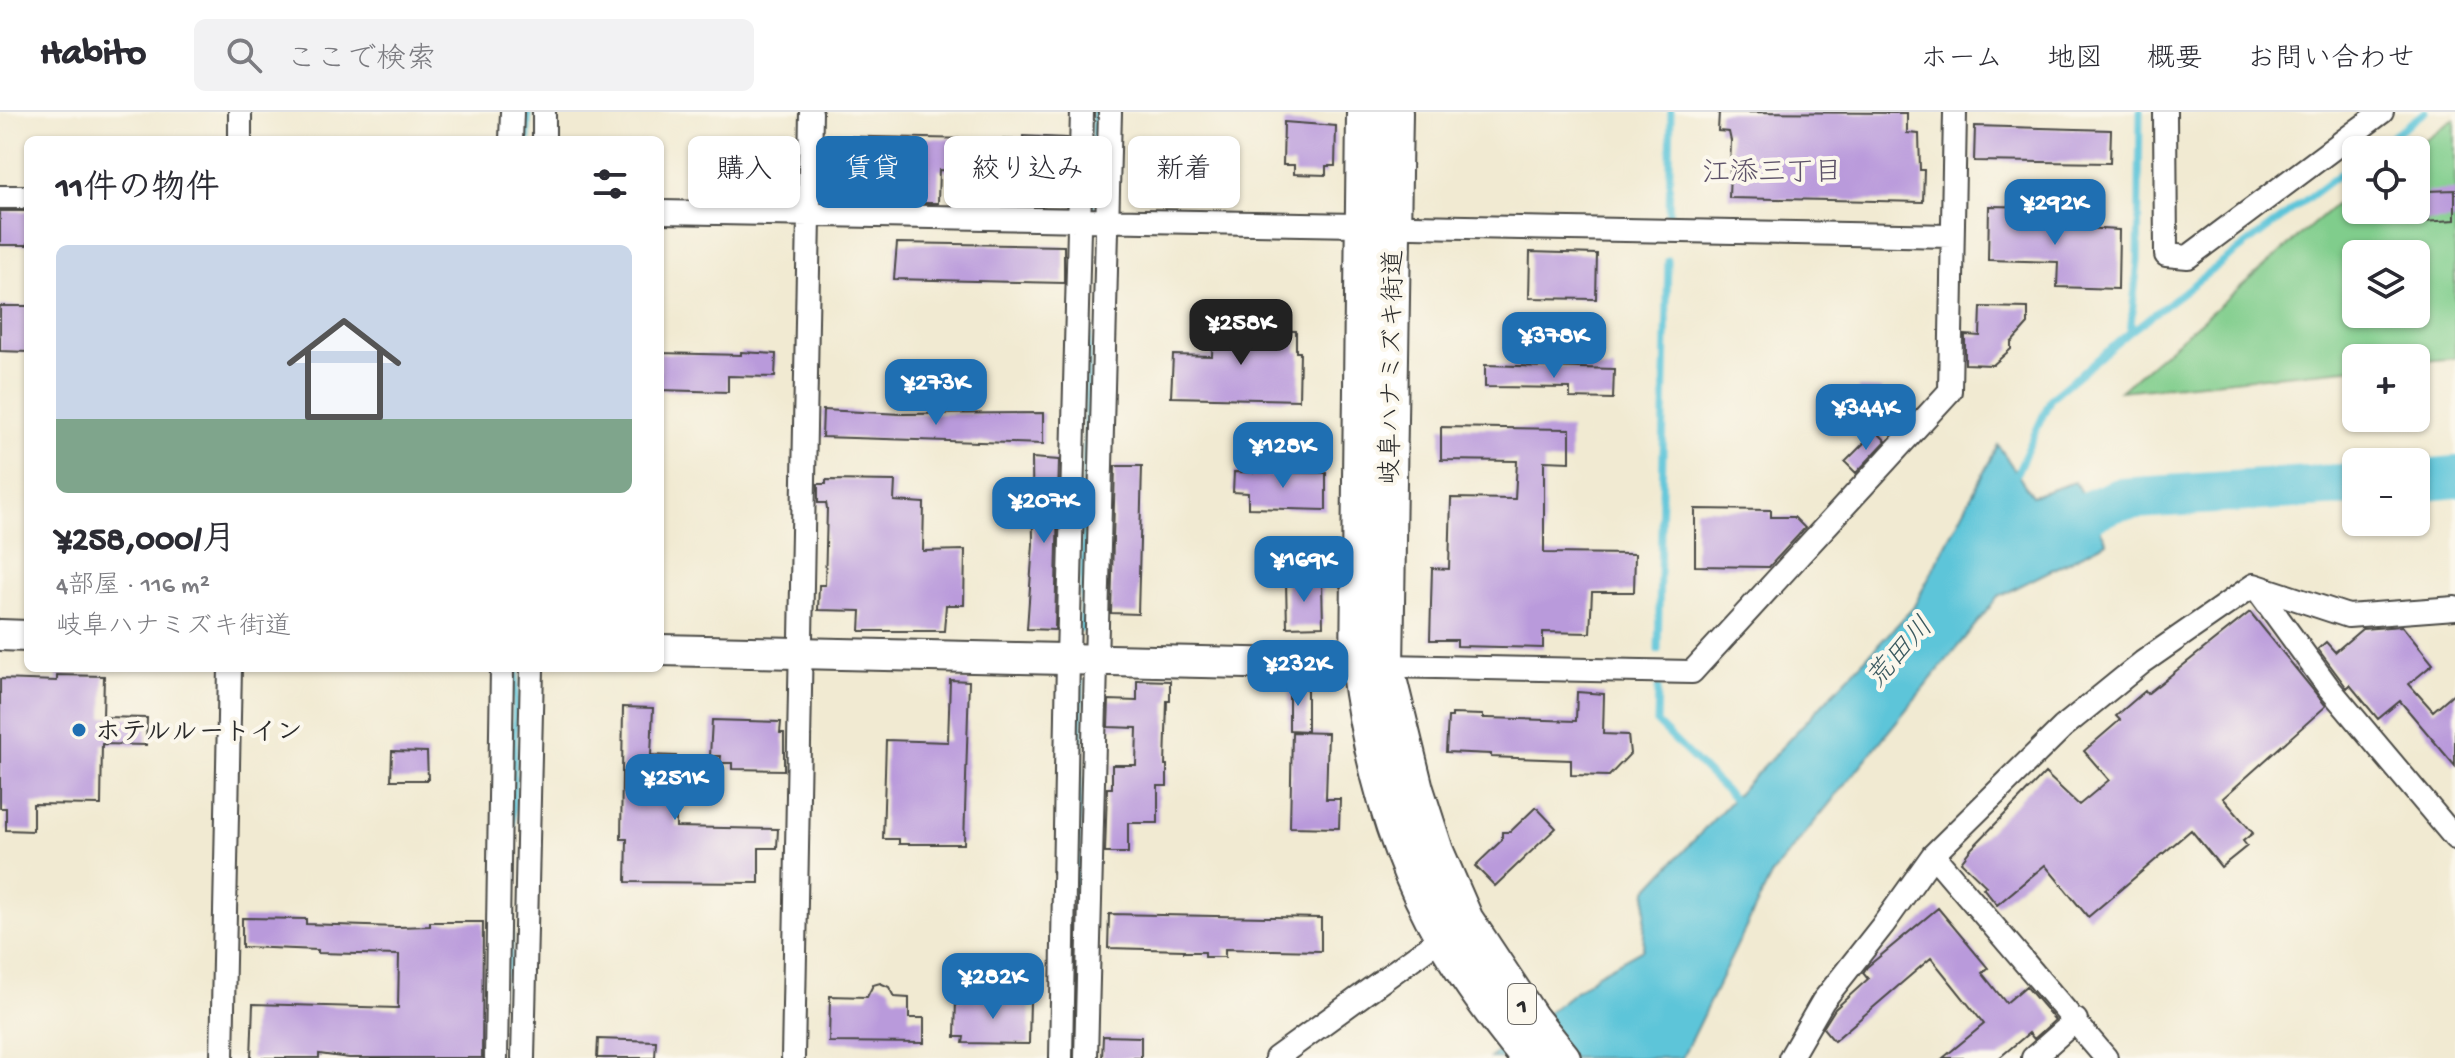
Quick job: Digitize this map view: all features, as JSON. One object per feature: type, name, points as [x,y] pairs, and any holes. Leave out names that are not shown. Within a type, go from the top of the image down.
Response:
[{"type":"main road","name":"岐阜ハナミズキ街道","points":[[1364,112],[1377,225],[1372,666],[1406,751],[1436,851],[1466,920],[1462,950],[1528,1058]]},
{"type":"main road","name":"岐阜ハナミズキ街道","points":[[1377,225],[1395,112]]},
{"type":"main road","name":"岐阜ハナミズキ街道","points":[[1462,950],[1531,1018],[1563,1058]]},
{"type":"street","points":[[240,112],[240,136]]},
{"type":"street","points":[[511,136],[512,112]]},
{"type":"street","points":[[544,112],[544,136]]},
{"type":"street","points":[[793,1058],[811,112]]},
{"type":"street","points":[[1082,112],[1079,221],[1086,1058]]},
{"type":"street","points":[[1061,1058],[1107,221],[1110,112]]},
{"type":"street","points":[[664,650],[1692,672],[1950,391],[1955,112]]},
{"type":"street","points":[[2165,112],[2166,255],[2188,257],[2382,112]]},
{"type":"street","points":[[0,197],[24,197]]},
{"type":"street","points":[[664,212],[1952,236]]},
{"type":"street","points":[[2254,585],[2348,616],[2455,608]]},
{"type":"street","points":[[2254,585],[2329,688],[2455,838]]},
{"type":"street","points":[[1790,1058],[1823,1001],[1933,855],[2063,727],[2143,662],[2254,585]]},
{"type":"street","points":[[0,635],[24,636]]},
{"type":"street","points":[[222,1058],[230,672]]},
{"type":"street","points":[[496,1058],[502,672]]},
{"type":"street","points":[[523,1058],[532,672]]},
{"type":"street","points":[[1933,855],[2106,1058]]},
{"type":"street","points":[[1276,1058],[1462,950]]},
{"type":"street","points":[[2033,1058],[2076,1020]]},
{"type":"green space","points":[[2455,119],[2455,358],[2430,361],[2430,344],[2342,344],[2342,369],[2120,391],[2342,199],[2342,224],[2430,224],[2430,136]]},
{"type":"water","points":[[1998,445],[2032,496],[2075,482],[2107,542],[1998,597],[1772,874],[1682,1058],[1490,1058],[1596,975],[1643,949],[1647,890],[1913,608]]},
{"type":"building","points":[[1719,112],[1907,113],[1907,133],[1919,134],[1920,170],[1924,170],[1923,202],[1729,198],[1731,141],[1729,132],[1718,131]]},
{"type":"building","points":[[1284,122],[1336,126],[1335,166],[1326,166],[1326,175],[1294,174],[1294,165],[1283,165]]},
{"type":"building","points":[[1975,126],[2111,130],[2110,163],[1974,161]]},
{"type":"building","points":[[928,138],[944,138],[944,170],[939,170],[938,203],[928,203]]},
{"type":"building","points":[[2455,190],[2455,220],[2430,222],[2430,191]]},
{"type":"building","points":[[1989,206],[2045,207],[2044,226],[2119,230],[2118,289],[2057,287],[2058,262],[1988,260]]},
{"type":"building","points":[[0,211],[24,211],[24,245],[0,245]]},
{"type":"building","points":[[897,243],[1064,246],[1064,283],[894,279]]},
{"type":"building","points":[[1530,252],[1597,254],[1596,299],[1529,298]]},
{"type":"building","points":[[0,306],[24,306],[24,352],[0,351]]},
{"type":"building","points":[[1981,307],[2028,308],[2028,324],[2011,343],[2011,349],[1993,365],[1965,364],[1965,335],[1980,336]]},
{"type":"building","points":[[1213,329],[1296,331],[1296,352],[1300,352],[1299,400],[1171,397],[1173,355],[1212,356]]},
{"type":"building","points":[[741,352],[776,354],[775,377],[728,376],[728,392],[664,390],[664,353],[741,355]]},
{"type":"building","points":[[1485,365],[1614,369],[1613,399],[1570,398],[1570,388],[1485,387]]},
{"type":"building","points":[[1858,388],[1881,389],[1881,409],[1858,408]]},
{"type":"building","points":[[823,410],[901,414],[1043,413],[1043,444],[822,437]]},
{"type":"building","points":[[1441,427],[1570,429],[1570,462],[1544,461],[1544,553],[1635,554],[1634,592],[1592,592],[1590,633],[1543,632],[1543,648],[1457,646],[1457,640],[1430,640],[1432,568],[1449,569],[1451,498],[1515,499],[1517,461],[1441,460]]},
{"type":"building","points":[[1876,431],[1886,441],[1856,473],[1845,462]]},
{"type":"building","points":[[1032,458],[1059,460],[1055,630],[1027,629],[1033,544]]},
{"type":"building","points":[[1115,466],[1142,466],[1138,614],[1111,613]]},
{"type":"building","points":[[1234,472],[1326,473],[1326,510],[1248,508],[1248,493],[1233,492]]},
{"type":"building","points":[[826,480],[895,481],[894,501],[924,503],[923,551],[965,550],[964,605],[946,605],[944,631],[860,631],[861,611],[818,610],[819,585],[825,585],[827,508],[826,503],[818,503],[818,484],[826,484]]},
{"type":"building","points":[[1695,509],[1771,510],[1771,517],[1794,517],[1805,528],[1769,567],[1695,566]]},
{"type":"building","points":[[1286,582],[1322,582],[1323,626],[1287,627]]},
{"type":"building","points":[[2250,612],[2326,706],[2223,798],[2253,833],[2243,841],[2247,846],[2221,867],[2191,830],[2088,917],[2045,865],[1997,905],[1983,888],[1986,886],[1961,862],[1971,849],[2045,773],[2079,805],[2109,780],[2084,751],[2120,720],[2116,716],[2145,691],[2147,694]]},
{"type":"building","points":[[2402,626],[2433,664],[2409,684],[2433,711],[2455,692],[2455,766],[2400,701],[2378,719],[2350,685],[2347,688],[2318,649],[2326,642],[2335,652],[2362,629]]},
{"type":"building","points":[[57,675],[104,676],[103,717],[147,718],[146,745],[102,744],[101,805],[33,804],[33,831],[6,830],[6,808],[0,808],[0,679],[57,681]]},
{"type":"building","points":[[950,680],[969,681],[964,844],[899,844],[899,839],[883,839],[886,740],[948,742]]},
{"type":"building","points":[[1137,680],[1170,681],[1165,765],[1167,786],[1158,786],[1158,823],[1128,823],[1128,853],[1105,853],[1107,788],[1112,788],[1112,765],[1136,765],[1137,728],[1108,727],[1109,700],[1137,701]]},
{"type":"building","points":[[1289,685],[1307,685],[1307,731],[1289,730]]},
{"type":"building","points":[[1577,692],[1604,694],[1603,734],[1628,735],[1630,754],[1609,776],[1571,775],[1571,760],[1446,752],[1448,717],[1452,714],[1576,721]]},
{"type":"building","points":[[623,707],[653,708],[651,755],[676,756],[676,827],[778,829],[777,848],[759,848],[759,883],[626,882],[627,839],[621,839]]},
{"type":"building","points":[[712,720],[781,722],[784,770],[732,769],[732,763],[720,763],[721,756],[710,756]]},
{"type":"building","points":[[1292,732],[1328,733],[1326,799],[1340,799],[1339,828],[1290,827]]},
{"type":"building","points":[[392,751],[427,752],[428,780],[391,780]]},
{"type":"building","points":[[1536,807],[1556,828],[1495,886],[1475,866],[1502,840],[1502,832],[1510,832]]},
{"type":"building","points":[[1938,908],[1988,968],[1982,973],[2006,1003],[2026,986],[2055,1020],[2034,1039],[2029,1033],[1999,1058],[1943,1058],[1984,1024],[1931,958],[1834,1041],[1823,1028],[1835,1009],[1868,979],[1863,973],[1867,967]]},
{"type":"building","points":[[1109,914],[1321,918],[1321,951],[1225,949],[1225,957],[1205,957],[1205,952],[1184,950],[1108,948]]},
{"type":"building","points":[[242,918],[306,919],[306,924],[397,927],[430,926],[430,922],[483,922],[482,1058],[349,1058],[319,1054],[319,1058],[251,1058],[253,1004],[398,1008],[399,955],[242,947]]},
{"type":"building","points":[[880,983],[889,987],[894,997],[909,998],[909,1018],[924,1018],[924,1043],[829,1042],[830,996],[867,997],[873,985]]},
{"type":"building","points":[[956,999],[1030,1000],[1029,1044],[963,1043],[964,1037],[955,1037]]},
{"type":"building","points":[[1103,1036],[1141,1037],[1141,1058],[1102,1058]]},
{"type":"building","points":[[598,1039],[656,1041],[655,1058],[597,1058]]},
{"type":"waterway","points":[[528,112],[528,136]]},
{"type":"waterway","points":[[1094,136],[1095,112]]},
{"type":"waterway","points":[[1669,215],[1671,112]]},
{"type":"waterway","points":[[2130,332],[2138,261],[2140,112]]},
{"type":"waterway","points":[[2392,136],[2425,112]]},
{"type":"waterway","points":[[2014,479],[2051,398],[2130,332],[2342,173]]},
{"type":"waterway","points":[[1082,629],[1091,228]]},
{"type":"waterway","points":[[1658,650],[1668,260]]},
{"type":"waterway","name":"荒田川","points":[[2430,480],[2455,477]]},
{"type":"waterway","name":"荒田川","points":[[2039,531],[2120,499],[2342,485]]},
{"type":"waterway","points":[[507,1058],[516,672]]},
{"type":"waterway","points":[[1073,1058],[1081,683]]},
{"type":"waterway","points":[[1658,689],[1657,723],[1739,804]]},
{"type":"place","name":"ホテルルートイン","points":[[79,730]]},
{"type":"district","name":"江添三丁目","points":[[1772,170]]}]
